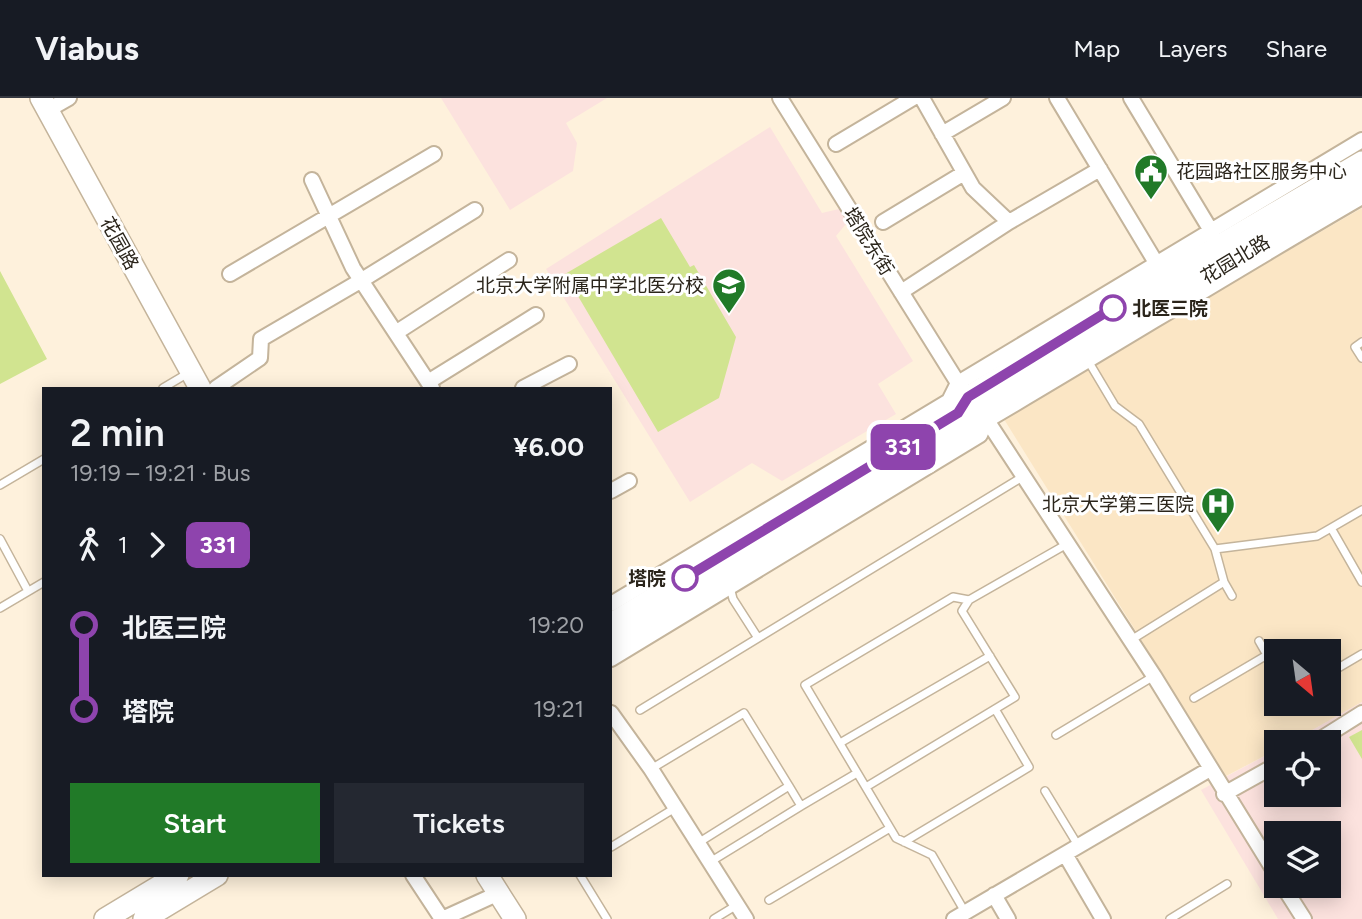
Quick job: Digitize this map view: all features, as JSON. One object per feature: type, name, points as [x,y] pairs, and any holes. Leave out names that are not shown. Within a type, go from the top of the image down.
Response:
[{"type":"street","points":[[44,104],[69,98]]},
{"type":"street","name":"塔院东街","points":[[780,98],[901,292],[1154,676],[1264,856]]},
{"type":"street","points":[[836,144],[913,98]]},
{"type":"street","points":[[922,98],[973,188],[1009,222]]},
{"type":"street","points":[[942,134],[1003,98]]},
{"type":"street","points":[[1057,98],[1161,271]]},
{"type":"street","points":[[1131,98],[1216,238],[1362,140]]},
{"type":"street","name":"花园路","points":[[44,104],[195,380]]},
{"type":"street","points":[[230,274],[434,154]]},
{"type":"street","name":"花园北路","points":[[612,623],[958,413],[1161,271],[1216,238],[1362,162]]},
{"type":"street","points":[[901,292],[1009,222],[1100,169]]},
{"type":"street","points":[[883,222],[964,173]]},
{"type":"street","points":[[312,180],[362,280],[430,385],[536,315]]},
{"type":"street","name":"花园北路","points":[[973,403],[1085,356],[1358,196]]},
{"type":"street","points":[[217,387],[260,358],[261,339],[475,210]]},
{"type":"street","points":[[397,332],[509,260]]},
{"type":"street","points":[[525,387],[569,364]]},
{"type":"street","points":[[612,603],[949,401],[973,403]]},
{"type":"street","name":"花园北路","points":[[612,642],[726,581],[968,428],[973,403]]},
{"type":"street","points":[[612,490],[629,481]]},
{"type":"street","points":[[612,658],[726,581]]},
{"type":"street","points":[[1335,730],[1362,713]]},
{"type":"street","points":[[612,714],[652,769],[746,919]]},
{"type":"street","points":[[960,916],[1210,769]]},
{"type":"street","points":[[1224,794],[1264,772]]},
{"type":"street","points":[[1065,854],[1103,919]]},
{"type":"street","points":[[105,919],[175,877]]},
{"type":"street","points":[[144,919],[214,877]]},
{"type":"street","points":[[414,877],[442,919],[499,893]]},
{"type":"street","points":[[488,877],[515,919]]},
{"type":"street","points":[[994,895],[1008,919]]},
{"type":"street","points":[[1291,898],[1304,919]]},
{"type":"lane","points":[[1362,342],[1355,347],[1362,358]]},
{"type":"lane","points":[[1085,356],[1115,405],[1139,424],[1215,549],[1224,582],[1232,596]]},
{"type":"lane","points":[[167,387],[195,380]]},
{"type":"lane","points":[[0,485],[42,460]]},
{"type":"lane","points":[[640,710],[1024,477]]},
{"type":"lane","points":[[1215,549],[1317,536],[1362,510]]},
{"type":"lane","points":[[1331,528],[1362,582]]},
{"type":"lane","points":[[0,539],[27,592]]},
{"type":"lane","points":[[866,787],[1015,697],[962,611],[969,600],[1067,544]]},
{"type":"lane","points":[[726,581],[733,599],[758,638]]},
{"type":"lane","points":[[1130,640],[1224,582]]},
{"type":"lane","points":[[0,608],[42,583]]},
{"type":"lane","points":[[960,916],[932,855],[896,838],[804,685],[953,597],[969,600]]},
{"type":"lane","points":[[1259,641],[1264,650]]},
{"type":"lane","points":[[1341,666],[1362,654]]},
{"type":"lane","points":[[840,743],[990,656]]},
{"type":"lane","points":[[1194,698],[1264,657]]},
{"type":"lane","points":[[1056,735],[1154,676]]},
{"type":"lane","points":[[904,842],[1029,767],[996,709]]},
{"type":"lane","points":[[652,769],[744,713],[802,806]]},
{"type":"lane","points":[[710,862],[857,773]]},
{"type":"lane","points":[[698,843],[789,786]]},
{"type":"lane","points":[[1045,791],[1079,848]]},
{"type":"lane","points":[[612,847],[676,808]]},
{"type":"lane","points":[[769,900],[890,828]]},
{"type":"lane","points":[[581,877],[607,919]]},
{"type":"lane","points":[[1170,919],[1227,884]]},
{"type":"lane","points":[[713,919],[737,905]]},
{"type":"shaded area","points":[[441,98],[607,98],[566,123],[577,143],[573,171],[510,210]]},
{"type":"shaded area","name":"北京大学附属中学北医分校","points":[[770,127],[822,213],[843,208],[850,219],[836,236],[913,361],[878,384],[896,414],[782,481],[752,463],[690,502],[546,269]]},
{"type":"shaded area","name":"北京大学第三医院","points":[[1362,208],[1362,702],[1341,714],[1341,639],[1264,639],[1264,716],[1337,716],[1312,730],[1264,730],[1264,756],[1226,776],[1002,416]]},
{"type":"shaded area","points":[[1362,702],[1362,919],[1278,919],[1265,898],[1341,898],[1341,821],[1264,821],[1264,896],[1201,790],[1264,756],[1264,807],[1341,807],[1341,730],[1312,730]]},
{"type":"green space","points":[[661,218],[690,267],[694,265],[736,337],[719,398],[658,432],[565,274]]},
{"type":"green space","points":[[0,271],[47,359],[0,384]]},
{"type":"green space","points":[[1362,730],[1362,759],[1349,737]]},
{"type":"bus line","name":"331","points":[[685,578],[958,413],[968,397],[1113,308]]},
{"type":"place","name":"花园路社区服务中心","points":[[1151,201]]},
{"type":"place","name":"北医三院","points":[[1113,308]]},
{"type":"place","name":"北京大学附属中学北医分校","points":[[729,315]]},
{"type":"place","name":"北京大学第三医院","points":[[1218,534]]},
{"type":"place","name":"塔院","points":[[685,578]]}]
